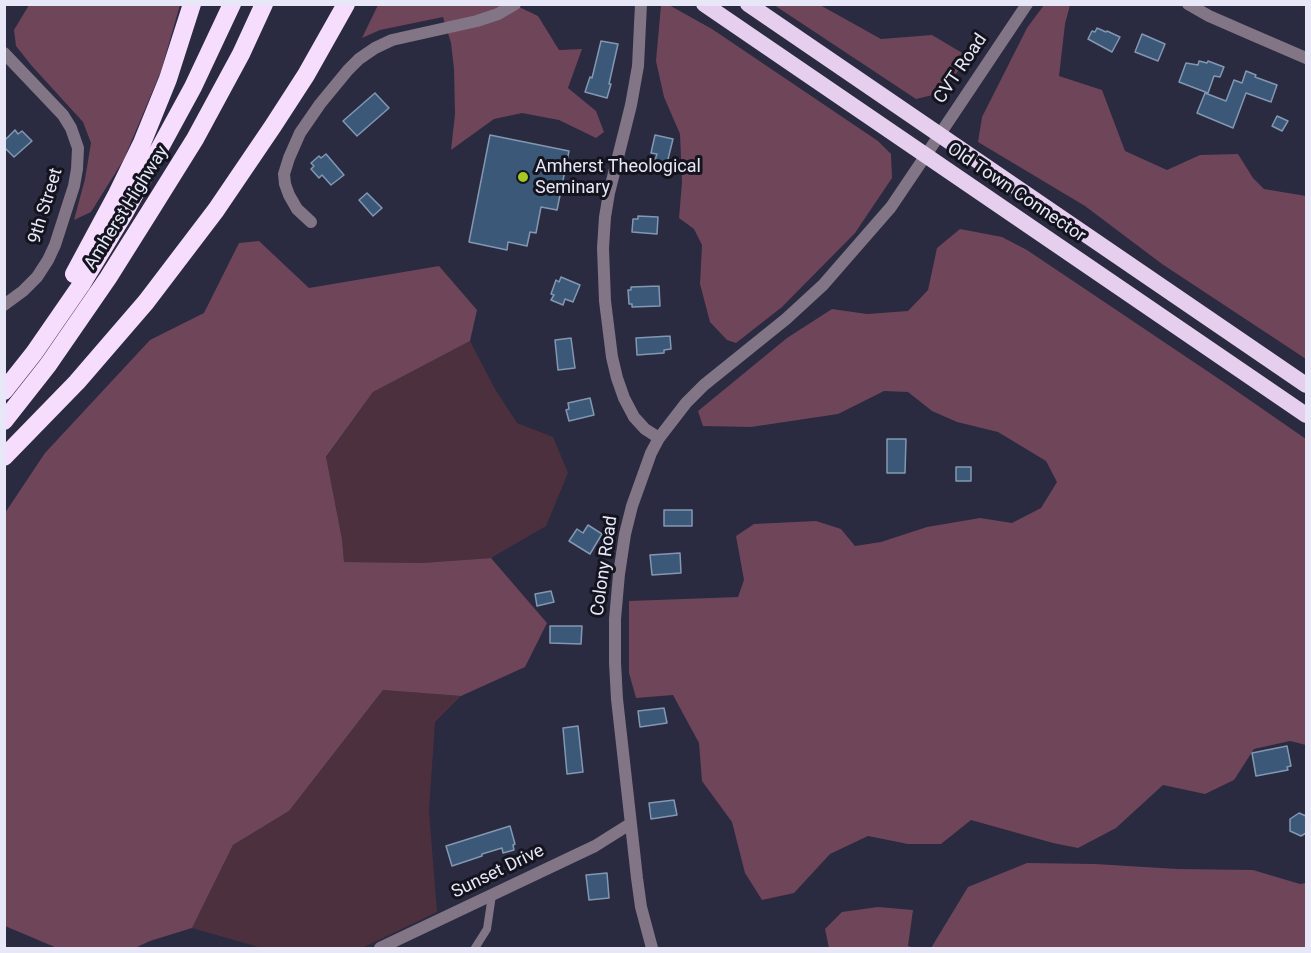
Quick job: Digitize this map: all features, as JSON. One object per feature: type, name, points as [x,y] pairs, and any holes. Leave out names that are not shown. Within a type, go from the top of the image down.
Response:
[{"type":"highway","points":[[4,384],[82,259],[117,194],[142,143],[168,79],[192,4]]},
{"type":"highway","name":"Amherst Highway","points":[[4,392],[81,285],[125,212],[193,87],[232,4]]},
{"type":"highway","name":"Amherst Highway","points":[[4,422],[48,365],[108,278],[195,140],[241,54],[264,4]]},
{"type":"highway","points":[[4,457],[77,382],[146,302],[209,219],[295,92],[346,4]]},
{"type":"highway","name":"Old Town Connector","points":[[704,4],[1306,415]]},
{"type":"highway","name":"Old Town Connector","points":[[748,4],[1306,385]]},
{"type":"street","points":[[311,222],[297,208],[289,195],[284,174],[300,133],[348,70],[375,48],[392,40],[477,21],[498,14],[515,4]]},
{"type":"street","points":[[641,4],[638,66],[605,217],[603,248],[605,301],[612,357],[624,398],[634,417],[645,429],[659,438]]},
{"type":"street","name":"CVT Road","points":[[926,155],[1027,4]]},
{"type":"street","points":[[1188,4],[1209,16],[1306,58]]},
{"type":"street","name":"9th Street","points":[[4,53],[63,116],[71,128],[78,148],[74,186],[48,260],[37,277],[4,305]]},
{"type":"street","name":"Colony Road","points":[[652,948],[641,907],[630,824],[615,663],[615,619],[619,574],[632,506],[651,453],[659,438],[686,403],[704,385],[786,319],[823,285],[891,207],[926,155]]},
{"type":"street","name":"Sunset Drive","points":[[380,948],[595,846],[630,824]]},
{"type":"lane","points":[[475,948],[487,928],[492,895]]},
{"type":"shaded area","points":[[29,5],[180,5],[161,71],[124,159],[91,212],[74,220],[85,179],[91,143],[83,122],[16,46],[14,30]]},
{"type":"shaded area","points":[[378,5],[515,5],[538,16],[559,50],[582,49],[568,88],[596,111],[604,132],[596,138],[559,120],[522,113],[494,119],[451,150],[455,114],[454,69],[451,43],[443,17],[380,30],[362,38]]},
{"type":"shaded area","points":[[661,5],[669,5],[712,29],[878,141],[891,154],[892,178],[855,233],[782,307],[736,343],[727,340],[710,322],[700,284],[702,245],[694,229],[679,218],[682,182],[680,134],[664,97],[656,61]]},
{"type":"shaded area","points":[[774,5],[820,5],[881,39],[932,35],[969,57],[941,93],[916,99]]},
{"type":"shaded area","points":[[1044,5],[1070,5],[1065,24],[1059,76],[1102,90],[1125,151],[1167,170],[1200,155],[1238,154],[1253,178],[1264,189],[1306,196],[1306,359],[1162,264],[1085,206],[978,142],[982,117],[1027,28]]},
{"type":"shaded area","points":[[960,229],[1002,237],[1027,250],[1306,439],[1306,745],[1290,741],[1254,749],[1234,780],[1205,794],[1163,785],[1116,828],[1078,848],[971,820],[941,844],[908,844],[868,836],[830,854],[794,893],[762,900],[745,873],[732,822],[702,781],[699,743],[673,695],[636,698],[629,673],[629,601],[738,597],[744,580],[736,536],[754,524],[816,521],[841,529],[855,546],[881,542],[927,527],[980,518],[1012,523],[1041,508],[1057,482],[1046,461],[998,432],[957,422],[932,411],[908,392],[884,391],[838,414],[751,427],[703,426],[698,411],[787,338],[832,309],[867,314],[908,311],[928,290],[937,248]]},
{"type":"shaded area","points":[[259,241],[309,288],[439,266],[477,310],[470,341],[373,392],[326,457],[342,539],[344,562],[422,563],[491,558],[547,623],[525,667],[461,696],[383,690],[289,811],[233,845],[192,928],[135,948],[57,948],[5,926],[5,513],[45,453],[150,340],[204,313],[239,243]]},
{"type":"shaded area","points":[[470,341],[495,389],[517,423],[553,437],[568,473],[546,526],[491,558],[422,563],[344,562],[342,539],[326,458],[373,392]]},
{"type":"shaded area","points":[[383,690],[461,696],[435,722],[429,811],[437,912],[362,948],[262,948],[192,928],[233,845],[289,811]]},
{"type":"shaded area","points":[[1027,863],[1253,870],[1300,884],[1306,883],[1306,948],[931,948],[968,887]]},
{"type":"shaded area","points":[[878,907],[913,910],[908,946],[915,948],[829,948],[825,929],[842,912]]},
{"type":"building","points":[[1097,28],[1120,37],[1112,52],[1088,39],[1092,31],[1095,32]]},
{"type":"building","points":[[1142,34],[1165,44],[1158,61],[1135,52]]},
{"type":"building","points":[[601,41],[618,44],[607,98],[585,92],[590,77],[592,78]]},
{"type":"building","points":[[1199,61],[1207,63],[1208,61],[1224,67],[1220,77],[1214,76],[1208,93],[1179,82],[1186,63],[1198,65]]},
{"type":"building","points":[[1246,71],[1277,85],[1271,102],[1246,93],[1233,128],[1197,113],[1205,93],[1226,101],[1234,80],[1242,83]]},
{"type":"building","points":[[375,93],[389,108],[357,136],[343,121]]},
{"type":"building","points":[[1277,116],[1288,121],[1282,131],[1272,126]]},
{"type":"building","points":[[15,130],[18,134],[22,131],[32,141],[14,157],[4,147],[4,141]]},
{"type":"building","name":"Amherst Theological Seminary","points":[[490,135],[569,151],[557,210],[541,207],[536,233],[530,232],[527,246],[508,242],[507,250],[469,242]]},
{"type":"building","points":[[655,135],[673,139],[667,163],[655,160],[657,154],[651,153]]},
{"type":"building","points":[[326,154],[344,175],[331,185],[322,175],[319,178],[311,169],[314,166],[311,163],[319,156],[321,158]]},
{"type":"building","points":[[367,193],[382,208],[373,216],[359,200]]},
{"type":"building","points":[[638,216],[658,217],[657,234],[632,232],[633,219],[638,219]]},
{"type":"building","points":[[561,277],[580,285],[573,302],[565,299],[563,305],[551,300],[556,280],[559,282]]},
{"type":"building","points":[[659,286],[660,306],[632,307],[632,304],[629,304],[628,290],[631,290],[631,287]]},
{"type":"building","points":[[670,336],[671,349],[664,350],[664,353],[637,355],[636,338]]},
{"type":"building","points":[[571,338],[575,368],[558,370],[555,340]]},
{"type":"building","points":[[590,398],[594,415],[569,421],[566,410],[569,409],[568,403]]},
{"type":"building","points":[[887,439],[906,439],[905,473],[887,473]]},
{"type":"building","points":[[956,467],[971,467],[971,481],[956,481]]},
{"type":"building","points":[[664,510],[692,510],[692,526],[664,526]]},
{"type":"building","points":[[588,525],[602,534],[590,554],[569,541],[577,529],[583,533]]},
{"type":"building","points":[[680,553],[681,573],[652,575],[650,555]]},
{"type":"building","points":[[551,591],[554,602],[537,606],[535,594]]},
{"type":"building","points":[[550,626],[582,626],[581,644],[550,643]]},
{"type":"building","points":[[664,708],[667,723],[640,727],[638,711]]},
{"type":"building","points":[[578,726],[583,772],[567,774],[563,728]]},
{"type":"building","points":[[1287,746],[1291,766],[1287,767],[1288,770],[1256,776],[1252,753]]},
{"type":"building","points":[[674,800],[677,815],[651,819],[649,803]]},
{"type":"building","points":[[1299,813],[1306,816],[1306,833],[1301,836],[1290,831],[1290,819]]},
{"type":"building","points":[[510,826],[515,844],[513,845],[514,850],[503,853],[502,848],[452,866],[446,846]]},
{"type":"building","points":[[607,873],[609,898],[589,900],[586,875]]},
{"type":"place","name":"Amherst Theological Seminary","points":[[523,177]]}]
